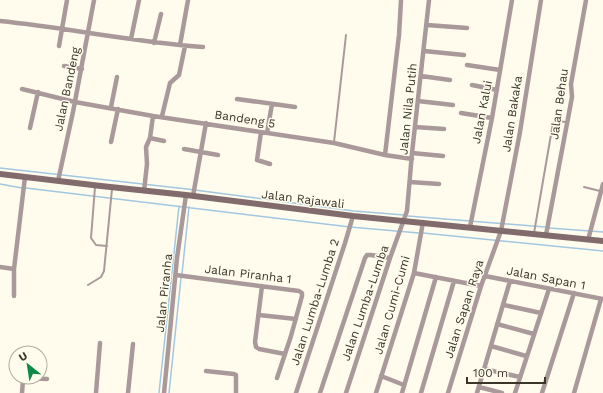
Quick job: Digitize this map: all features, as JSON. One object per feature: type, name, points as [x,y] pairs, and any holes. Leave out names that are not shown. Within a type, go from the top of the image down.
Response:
[{"type":"main road","name":"Jalan Rajawali","points":[[0,174],[112,188],[189,195],[353,216],[603,241]]},
{"type":"street","points":[[59,46],[67,0]]},
{"type":"street","name":"Jalan Bandeng","points":[[58,181],[82,69],[94,0]]},
{"type":"street","points":[[131,39],[139,0]]},
{"type":"street","points":[[162,116],[170,82],[179,75],[188,0]]},
{"type":"street","points":[[385,155],[402,0]]},
{"type":"street","name":"Jalan Nila Putih","points":[[405,221],[429,0]]},
{"type":"street","name":"Jalan Kalui","points":[[470,227],[492,118],[512,0]]},
{"type":"street","name":"Jalan Bakaka","points":[[501,231],[520,132],[541,0]]},
{"type":"street","name":"Jalan Behau","points":[[546,235],[572,97],[571,82],[586,0]]},
{"type":"street","points":[[154,43],[161,14]]},
{"type":"street","points":[[0,21],[89,32],[154,43],[203,47]]},
{"type":"street","points":[[427,25],[467,28]]},
{"type":"street","points":[[424,51],[464,55]]},
{"type":"street","points":[[467,65],[500,70]]},
{"type":"street","points":[[64,66],[82,69]]},
{"type":"street","points":[[421,76],[450,80]]},
{"type":"street","points":[[111,108],[117,77]]},
{"type":"street","points":[[472,86],[497,90]]},
{"type":"street","name":"Bandeng 5","points":[[22,89],[75,102],[153,116],[162,116],[334,143],[385,155],[412,159]]},
{"type":"street","points":[[30,128],[38,92]]},
{"type":"street","points":[[237,99],[295,108]]},
{"type":"street","points":[[418,101],[453,105]]},
{"type":"street","points":[[267,133],[272,104]]},
{"type":"street","points":[[111,142],[118,109]]},
{"type":"street","points":[[461,113],[492,118]]},
{"type":"street","points":[[144,191],[147,164],[146,147],[150,138],[153,116]]},
{"type":"street","name":"Jalan Piranha","points":[[164,393],[176,275],[189,195],[206,123]]},
{"type":"street","points":[[415,127],[444,129]]},
{"type":"street","points":[[261,132],[256,158],[258,161],[270,164]]},
{"type":"street","points":[[150,138],[164,141]]},
{"type":"street","points":[[184,149],[218,155]]},
{"type":"street","points":[[412,153],[444,156]]},
{"type":"street","points":[[14,296],[14,269],[25,177]]},
{"type":"street","points":[[410,182],[438,184]]},
{"type":"street","points":[[588,240],[603,184]]},
{"type":"street","name":"Jalan Lumba-Lumba 2","points":[[296,393],[353,216]]},
{"type":"street","name":"Jalan Lumba-Lumba","points":[[346,393],[390,258],[405,221]]},
{"type":"street","name":"Jalan Cumi-Cumi","points":[[376,393],[414,273],[423,222]]},
{"type":"street","name":"Jalan Sapan Raya","points":[[448,393],[484,276],[501,231]]},
{"type":"street","points":[[320,393],[365,258],[367,255],[390,258]]},
{"type":"street","points":[[0,267],[14,269]]},
{"type":"street","points":[[414,273],[481,286]]},
{"type":"street","name":"Jalan Piranha 1","points":[[176,275],[298,291],[302,293],[296,319],[277,378]]},
{"type":"street","name":"Jalan Sapan 1","points":[[484,276],[602,299]]},
{"type":"street","points":[[402,393],[436,277]]},
{"type":"street","points":[[421,393],[454,280]]},
{"type":"street","points":[[477,393],[510,281]]},
{"type":"street","points":[[262,286],[255,342],[256,347],[259,350],[285,354]]},
{"type":"street","points":[[515,393],[549,289]]},
{"type":"street","points":[[542,393],[574,293]]},
{"type":"street","points":[[574,393],[602,299]]},
{"type":"street","points":[[504,305],[540,313]]},
{"type":"street","points":[[259,315],[296,319]]},
{"type":"street","points":[[497,324],[534,334]]},
{"type":"street","points":[[96,393],[100,342]]},
{"type":"street","points":[[128,393],[133,344]]},
{"type":"street","points":[[491,346],[526,356]]},
{"type":"street","points":[[484,370],[520,377]]},
{"type":"street","points":[[206,371],[236,375],[236,393]]},
{"type":"street","points":[[381,376],[404,385]]},
{"type":"street","points":[[479,387],[502,393]]},
{"type":"lane","points":[[334,143],[346,35]]},
{"type":"lane","points":[[534,234],[553,123],[556,121],[567,122]]},
{"type":"lane","points":[[95,186],[91,238],[96,244],[107,246]]},
{"type":"lane","points":[[584,187],[601,191]]},
{"type":"lane","points":[[88,285],[98,279],[104,272],[112,188]]},
{"type":"waterway","points":[[0,168],[187,189],[354,211],[404,215]]},
{"type":"waterway","points":[[0,184],[22,188]]},
{"type":"waterway","points":[[26,188],[350,227],[419,233]]},
{"type":"waterway","points":[[159,393],[179,206]]},
{"type":"waterway","points":[[182,274],[189,207]]},
{"type":"waterway","points":[[408,216],[545,227]]},
{"type":"waterway","points":[[549,228],[603,232]]},
{"type":"waterway","points":[[423,233],[603,251]]},
{"type":"waterway","points":[[169,393],[181,278]]}]
